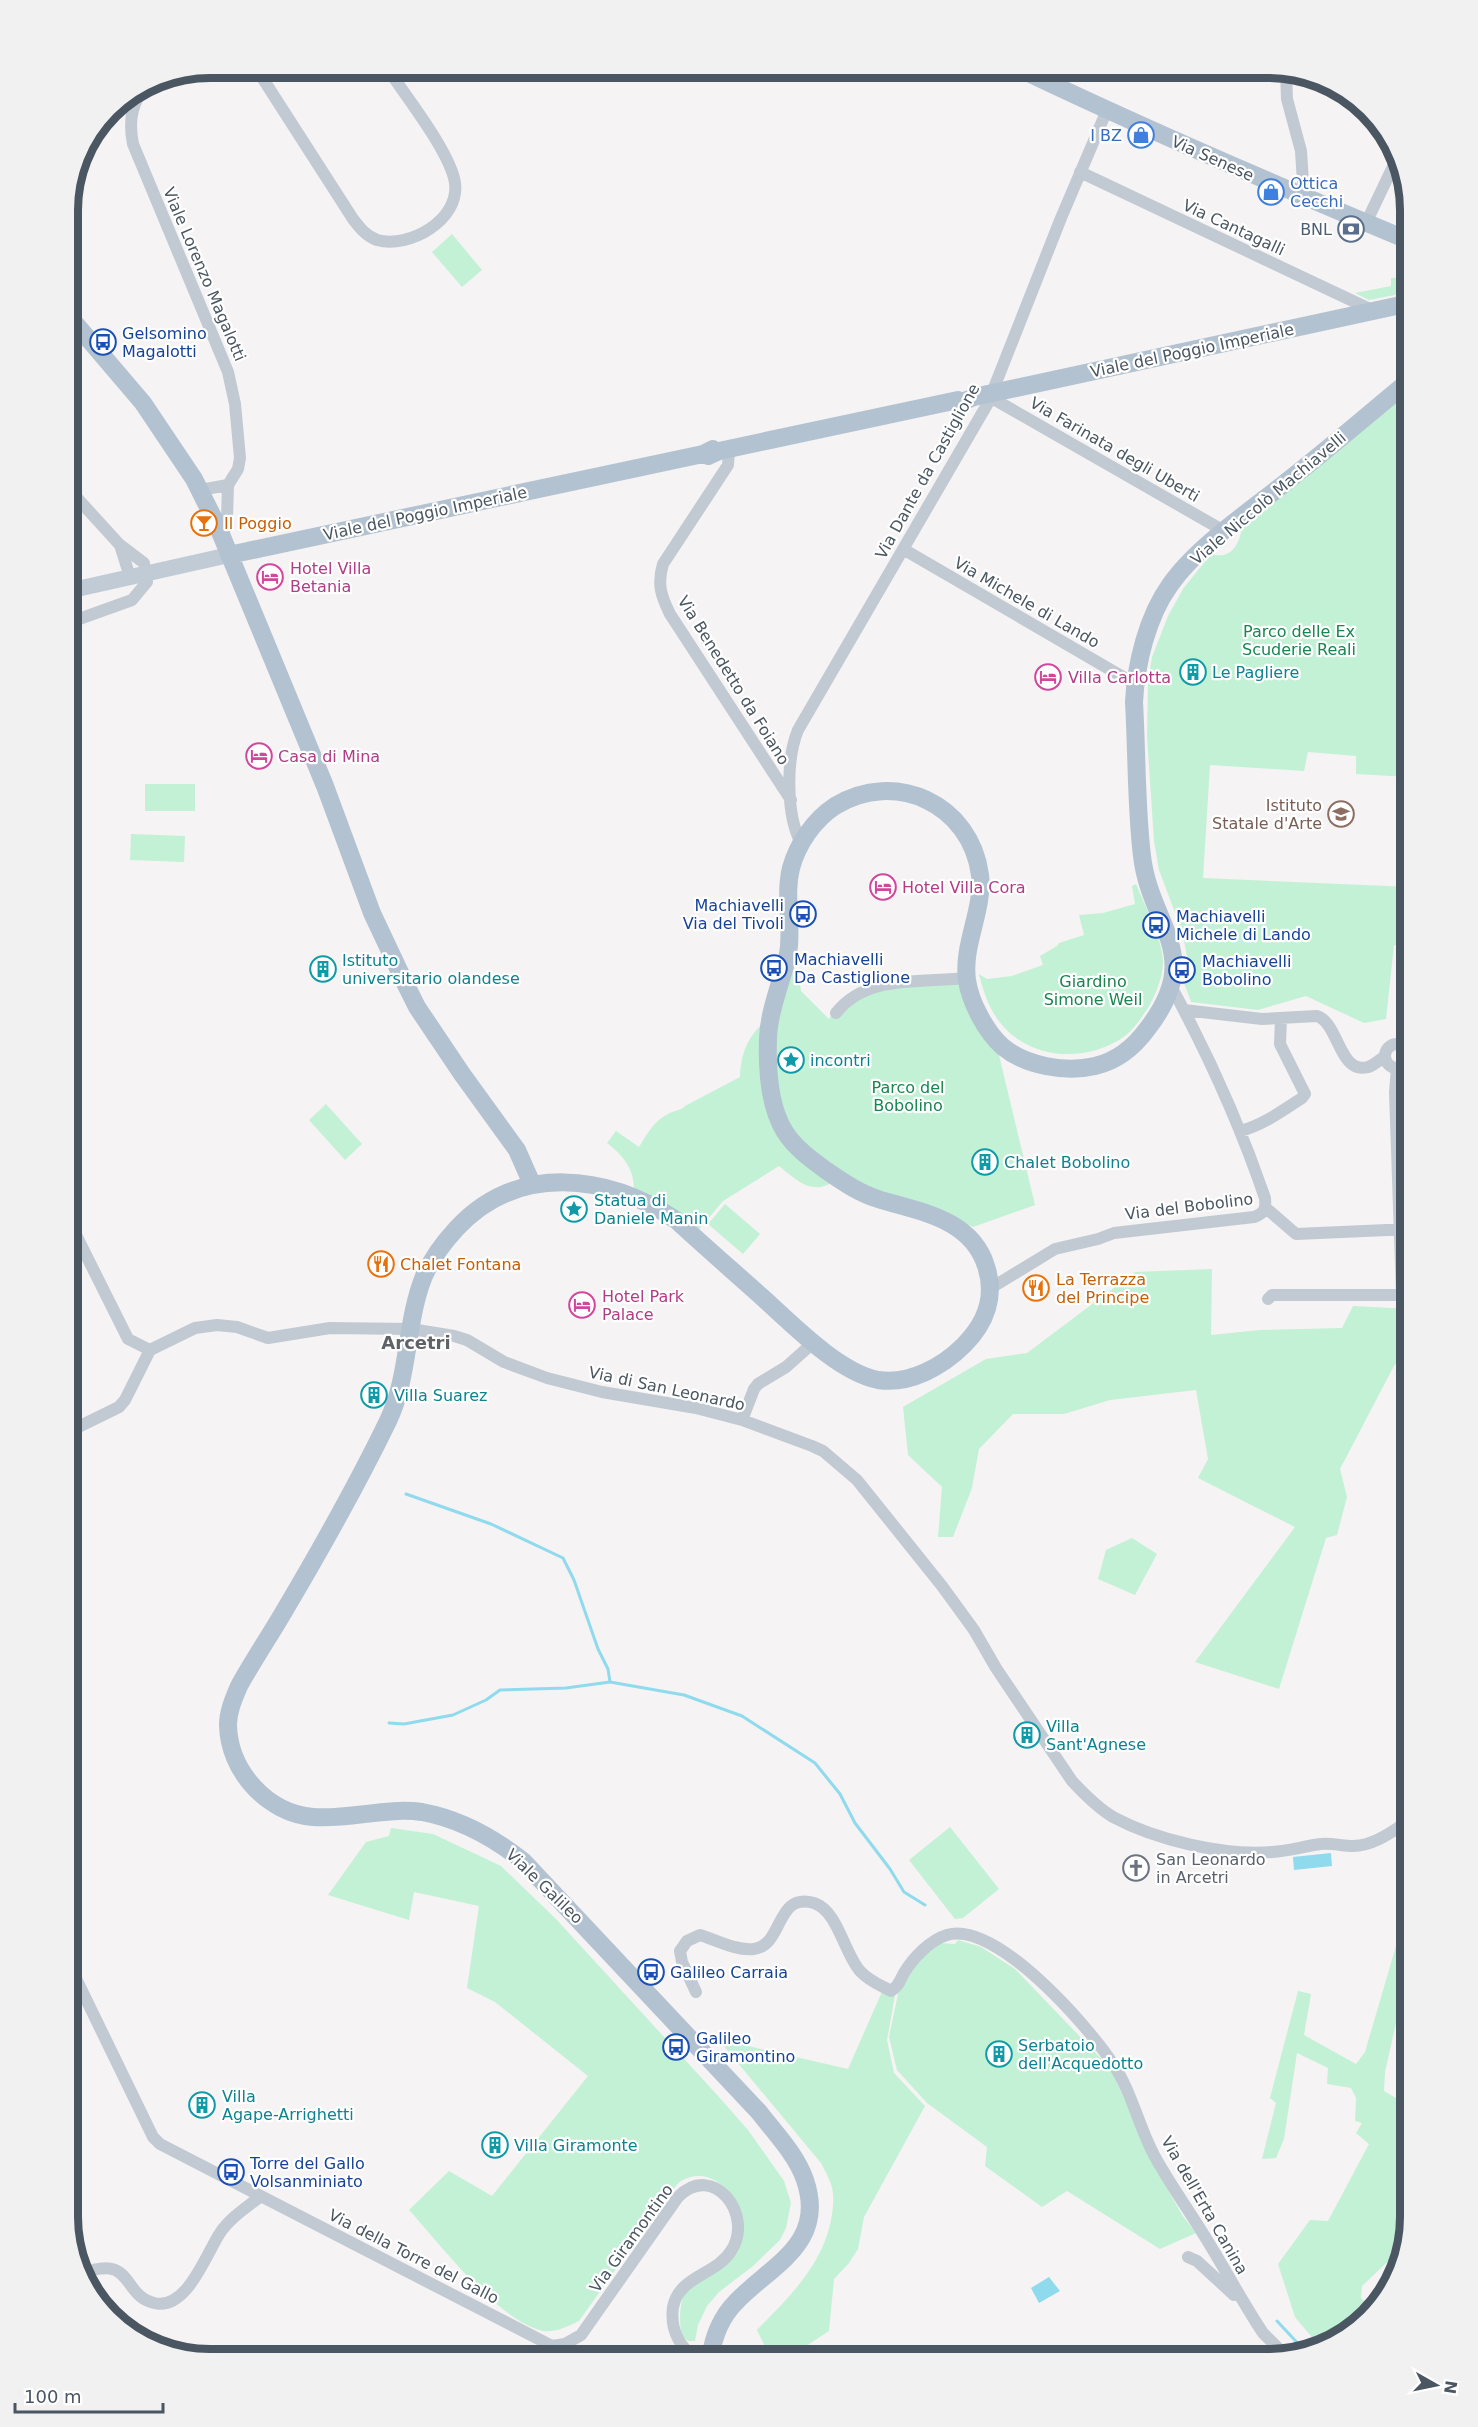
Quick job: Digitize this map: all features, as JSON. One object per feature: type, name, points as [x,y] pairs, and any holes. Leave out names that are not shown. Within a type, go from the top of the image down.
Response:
[{"type":"main road","name":"Via Senese","points":[[1039,78],[1304,198],[1400,237]]},
{"type":"main road","name":"Viale del Poggio Imperiale","points":[[226,547],[717,451],[1400,305]]},
{"type":"main road","points":[[78,327],[143,403],[200,490],[325,786],[372,913],[404,981],[417,1006],[455,1065],[521,1156],[532,1184]]},
{"type":"main road","name":"Viale Niccolò Machiavelli","points":[[532,1184],[583,1184],[621,1191],[653,1204],[676,1220],[813,1343],[860,1375],[879,1380],[902,1380],[931,1368],[965,1344],[981,1325],[988,1306],[991,1288],[980,1250],[958,1228],[925,1212],[873,1197],[846,1184],[799,1149],[784,1131],[777,1114],[770,1081],[768,1031],[788,951],[790,874],[801,843],[827,811],[848,798],[868,792],[892,790],[917,795],[938,805],[958,824],[973,848],[980,876],[979,905],[969,945],[967,978],[975,1006],[1002,1046],[1022,1058],[1047,1066],[1082,1069],[1101,1065],[1133,1046],[1160,1011],[1171,986],[1173,969],[1171,942],[1149,887],[1142,857],[1134,702],[1135,684],[1151,623],[1170,585],[1224,531],[1400,388]]},
{"type":"main road","name":"Viale Galileo","points":[[532,1184],[506,1192],[482,1206],[463,1222],[440,1248],[424,1275],[400,1389],[389,1417],[315,1557],[239,1686],[231,1706],[228,1725],[234,1758],[243,1774],[254,1788],[273,1803],[290,1811],[312,1817],[396,1811],[421,1812],[446,1818],[498,1841],[544,1881],[759,2112],[790,2152],[805,2180],[810,2205],[806,2227],[797,2247],[781,2264],[736,2302],[724,2316],[716,2332],[712,2349]]},
{"type":"street","points":[[263,78],[353,219],[365,234],[394,243],[424,233],[443,218],[452,202],[455,184],[447,158],[394,78]]},
{"type":"street","points":[[1286,80],[1287,99],[1301,151],[1304,198]]},
{"type":"street","name":"Viale Lorenzo Magalotti","points":[[138,99],[131,114],[130,127],[133,144],[228,372],[235,404],[240,458],[238,469],[228,485],[226,547]]},
{"type":"street","name":"Via Dante da Castiglione","points":[[801,843],[793,829],[791,801],[791,756],[798,730],[988,403],[974,397],[1107,110]]},
{"type":"street","points":[[1366,223],[1393,167]]},
{"type":"street","name":"Via Cantagalli","points":[[1080,172],[1374,311]]},
{"type":"street","name":"Via Farinata degli Uberti","points":[[974,397],[997,401],[1224,531]]},
{"type":"street","name":"Via Benedetto da Foiano","points":[[717,451],[728,465],[663,564],[659,578],[660,592],[670,614],[791,801]]},
{"type":"street","points":[[200,490],[228,485]]},
{"type":"street","points":[[78,499],[120,544],[144,563],[147,573],[147,582],[132,600],[78,619]]},
{"type":"street","points":[[120,544],[130,577]]},
{"type":"street","name":"Viale del Poggio Imperiale","points":[[78,589],[147,573],[226,547]]},
{"type":"street","name":"Via Michele di Lando","points":[[903,549],[1135,684]]},
{"type":"street","points":[[836,1013],[862,990],[876,986],[967,978]]},
{"type":"street","name":"Via del Bobolino","points":[[991,1288],[1060,1247],[1126,1230],[1262,1215],[1266,1208],[1265,1198],[1240,1131],[1171,986]]},
{"type":"street","points":[[1184,1010],[1262,1019],[1311,1016],[1322,1018],[1348,1060],[1358,1067],[1367,1067],[1384,1058],[1388,1047],[1400,1041]]},
{"type":"street","points":[[1240,1131],[1256,1127],[1272,1118],[1305,1094],[1280,1044],[1281,1018]]},
{"type":"street","points":[[1384,1058],[1391,1066],[1399,1068]]},
{"type":"street","points":[[1399,1068],[1400,1075]]},
{"type":"street","points":[[1399,1068],[1395,1092],[1400,1160]]},
{"type":"street","points":[[1266,1208],[1296,1234],[1400,1229]]},
{"type":"street","points":[[78,1239],[128,1339],[150,1350],[125,1400],[119,1407],[78,1427]]},
{"type":"street","points":[[1268,1299],[1272,1295],[1400,1295]]},
{"type":"street","name":"Via di San Leonardo","points":[[150,1350],[181,1333],[195,1328],[217,1325],[237,1328],[268,1338],[330,1328],[411,1329],[467,1340],[504,1362],[547,1378],[603,1392],[696,1408],[742,1420],[823,1452],[857,1480],[974,1630],[996,1668],[1072,1781],[1112,1816],[1134,1827],[1190,1844],[1256,1853],[1324,1844],[1351,1846],[1369,1844],[1400,1826]]},
{"type":"street","points":[[742,1420],[758,1384],[786,1367],[813,1343]]},
{"type":"street","name":"Via dell'Erta Canina","points":[[696,1992],[682,1962],[680,1951],[687,1941],[700,1935],[744,1949],[763,1946],[769,1942],[785,1911],[793,1904],[803,1902],[819,1905],[834,1920],[838,1934],[859,1970],[871,1981],[891,1990],[897,1987],[904,1972],[923,1949],[948,1934],[966,1935],[988,1942],[1006,1952],[1084,2026],[1113,2064],[1124,2083],[1154,2154],[1263,2333],[1279,2349]]},
{"type":"street","name":"Via della Torre del Gallo","points":[[78,1983],[153,2137],[169,2149],[552,2346]]},
{"type":"street","name":"Via Giramontino","points":[[552,2346],[566,2344],[581,2335],[678,2197],[685,2190],[703,2185],[721,2191],[730,2199],[739,2222],[738,2233],[730,2253],[680,2290],[672,2319],[676,2338],[686,2349]]},
{"type":"street","points":[[90,2271],[106,2267],[118,2271],[147,2301],[159,2304],[171,2302],[189,2286],[220,2233],[237,2215],[261,2196]]},
{"type":"street","name":"Via dell'Erta Canina","points":[[1188,2257],[1197,2261],[1246,2306]]},
{"type":"green space","points":[[452,234],[482,270],[462,287],[432,252]]},
{"type":"green space","points":[[1391,278],[1400,278],[1400,294],[1369,300],[1355,293],[1391,286]]},
{"type":"green space","name":"Parco delle Ex Scuderie Reali","points":[[1400,397],[1400,776],[1356,774],[1356,756],[1308,752],[1304,771],[1210,765],[1203,878],[1400,887],[1400,945],[1394,945],[1386,1019],[1364,1023],[1306,996],[1258,1010],[1191,1002],[1183,980],[1187,956],[1182,931],[1159,870],[1154,841],[1147,736],[1148,682],[1152,657],[1168,616],[1183,589],[1211,554],[1224,555],[1233,550],[1242,528]]},
{"type":"green space","points":[[145,784],[195,784],[195,811],[145,811]]},
{"type":"green space","points":[[131,834],[185,836],[184,862],[130,860]]},
{"type":"green space","name":"Giardino Simone Weil","points":[[1136,884],[1156,932],[1163,961],[1156,991],[1148,1008],[1135,1026],[1125,1036],[1110,1045],[1075,1054],[1058,1054],[1041,1050],[1010,1033],[991,1009],[979,974],[987,979],[1012,976],[1043,965],[1040,956],[1059,943],[1084,935],[1079,915],[1103,913],[1135,904],[1132,886]]},
{"type":"green space","name":"Parco del Bobolino","points":[[791,965],[798,972],[801,991],[829,1019],[834,1010],[857,989],[962,976],[998,1051],[1035,1205],[973,1227],[942,1213],[862,1188],[800,1145],[781,1112],[772,1036]]},
{"type":"green space","points":[[767,1020],[770,1104],[836,1180],[827,1185],[812,1187],[799,1182],[779,1166],[723,1201],[696,1233],[634,1192],[633,1177],[627,1164],[607,1143],[616,1131],[639,1147],[651,1128],[663,1117],[740,1077],[742,1060],[750,1038]]},
{"type":"green space","points":[[326,1104],[362,1144],[345,1160],[309,1120]]},
{"type":"green space","points":[[725,1204],[760,1234],[743,1254],[708,1224]]},
{"type":"green space","points":[[1212,1269],[1211,1335],[1260,1330],[1342,1328],[1353,1306],[1400,1308],[1400,1366],[1395,1364],[1340,1469],[1347,1497],[1337,1535],[1326,1538],[1279,1689],[1195,1662],[1295,1527],[1198,1478],[1208,1459],[1196,1390],[1110,1400],[1064,1414],[1013,1414],[979,1449],[972,1488],[953,1537],[938,1537],[942,1487],[908,1455],[903,1407],[986,1359],[1027,1353],[1135,1272]]},
{"type":"green space","points":[[1132,1538],[1157,1554],[1135,1595],[1098,1579],[1106,1550]]},
{"type":"green space","points":[[950,1827],[999,1889],[963,1918],[955,1919],[909,1860]]},
{"type":"green space","points":[[391,1828],[433,1834],[501,1866],[556,1919],[719,2097],[748,2130],[784,2181],[791,2203],[786,2228],[780,2240],[753,2266],[719,2292],[707,2306],[698,2325],[695,2341],[688,2341],[681,2335],[680,2312],[684,2296],[694,2284],[736,2252],[743,2233],[739,2210],[734,2199],[726,2189],[707,2177],[695,2176],[679,2183],[579,2321],[553,2331],[543,2331],[526,2324],[489,2298],[409,2210],[449,2171],[492,2196],[588,2076],[495,2002],[467,1988],[479,1906],[414,1892],[409,1920],[328,1895],[366,1842],[389,1836]]},
{"type":"green space","points":[[1400,1932],[1400,2005],[1385,2072],[1384,2091],[1400,2100],[1399,2234],[1393,2256],[1362,2286],[1361,2298],[1367,2304],[1341,2327],[1314,2340],[1295,2317],[1278,2264],[1310,2220],[1328,2221],[1369,2144],[1356,2133],[1362,2123],[1355,2121],[1356,2098],[1351,2088],[1327,2084],[1328,2068],[1297,2053],[1284,2139],[1276,2158],[1262,2159],[1276,2103],[1270,2098],[1298,1991],[1311,1994],[1304,2035],[1356,2064],[1365,2052]]},
{"type":"green space","points":[[958,1940],[981,1947],[1015,1969],[1111,2069],[1152,2161],[1182,2215],[1196,2233],[1160,2249],[1067,2191],[1042,2207],[985,2166],[987,2147],[927,2103],[897,2070],[889,2037],[898,1994],[923,1954],[938,1943],[955,1944]]},
{"type":"green space","points":[[885,1985],[896,1990],[887,2040],[894,2073],[925,2106],[864,2217],[858,2249],[834,2279],[829,2331],[802,2349],[766,2349],[757,2330],[801,2282],[818,2255],[831,2220],[832,2189],[821,2163],[713,2033],[748,2046],[848,2069]]},
{"type":"water","points":[[1331,1853],[1332,1866],[1294,1870],[1293,1857]]},
{"type":"water","points":[[1049,2277],[1060,2291],[1039,2303],[1031,2288]]},
{"type":"waterway","points":[[406,1494],[491,1524],[563,1558],[574,1580],[598,1649],[608,1669],[610,1682]]},
{"type":"waterway","points":[[389,1723],[404,1724],[453,1715],[486,1700],[500,1690],[566,1688],[610,1682],[684,1695],[742,1716],[815,1763],[840,1794],[855,1823],[890,1869],[904,1892],[925,1905]]},
{"type":"waterway","points":[[1277,2321],[1299,2345]]},
{"type":"place","name":"I BZ","points":[[1141,135]]},
{"type":"place","name":"Ottica Cecchi","points":[[1271,192]]},
{"type":"place","name":"BNL","points":[[1351,229]]},
{"type":"place","name":"Gelsomino Magalotti","points":[[103,342]]},
{"type":"place","name":"Il Poggio","points":[[204,523]]},
{"type":"place","name":"Hotel Villa Betania","points":[[270,577]]},
{"type":"place","name":"Le Pagliere","points":[[1193,672]]},
{"type":"place","name":"Villa Carlotta","points":[[1048,677]]},
{"type":"place","name":"Casa di Mina","points":[[259,756]]},
{"type":"place","name":"Istituto Statale d'Arte","points":[[1341,814]]},
{"type":"place","name":"Hotel Villa Cora","points":[[883,887]]},
{"type":"place","name":"Machiavelli Via del Tivoli","points":[[803,914]]},
{"type":"place","name":"Machiavelli Michele di Lando","points":[[1156,925]]},
{"type":"place","name":"Machiavelli Da Castiglione","points":[[774,968]]},
{"type":"place","name":"Istituto universitario olandese","points":[[323,969]]},
{"type":"place","name":"Machiavelli Bobolino","points":[[1182,970]]},
{"type":"place","name":"incontri","points":[[791,1060]]},
{"type":"place","name":"Chalet Bobolino","points":[[985,1162]]},
{"type":"place","name":"Statua di Daniele Manin","points":[[574,1209]]},
{"type":"place","name":"Chalet Fontana","points":[[381,1264]]},
{"type":"place","name":"La Terrazza del Principe","points":[[1036,1288]]},
{"type":"place","name":"Hotel Park Palace","points":[[582,1305]]},
{"type":"place","name":"Villa Suarez","points":[[374,1395]]},
{"type":"place","name":"Villa Sant'Agnese","points":[[1027,1735]]},
{"type":"place","name":"San Leonardo in Arcetri","points":[[1136,1868]]},
{"type":"place","name":"Galileo Carraia","points":[[651,1972]]},
{"type":"place","name":"Galileo Giramontino","points":[[676,2047]]},
{"type":"place","name":"Serbatoio dell'Acquedotto","points":[[999,2054]]},
{"type":"place","name":"Villa Agape-Arrighetti","points":[[202,2105]]},
{"type":"place","name":"Villa Giramonte","points":[[495,2145]]},
{"type":"place","name":"Torre del Gallo Volsanminiato","points":[[231,2172]]},
{"type":"district","name":"Arcetri","points":[[416,1343]]}]
